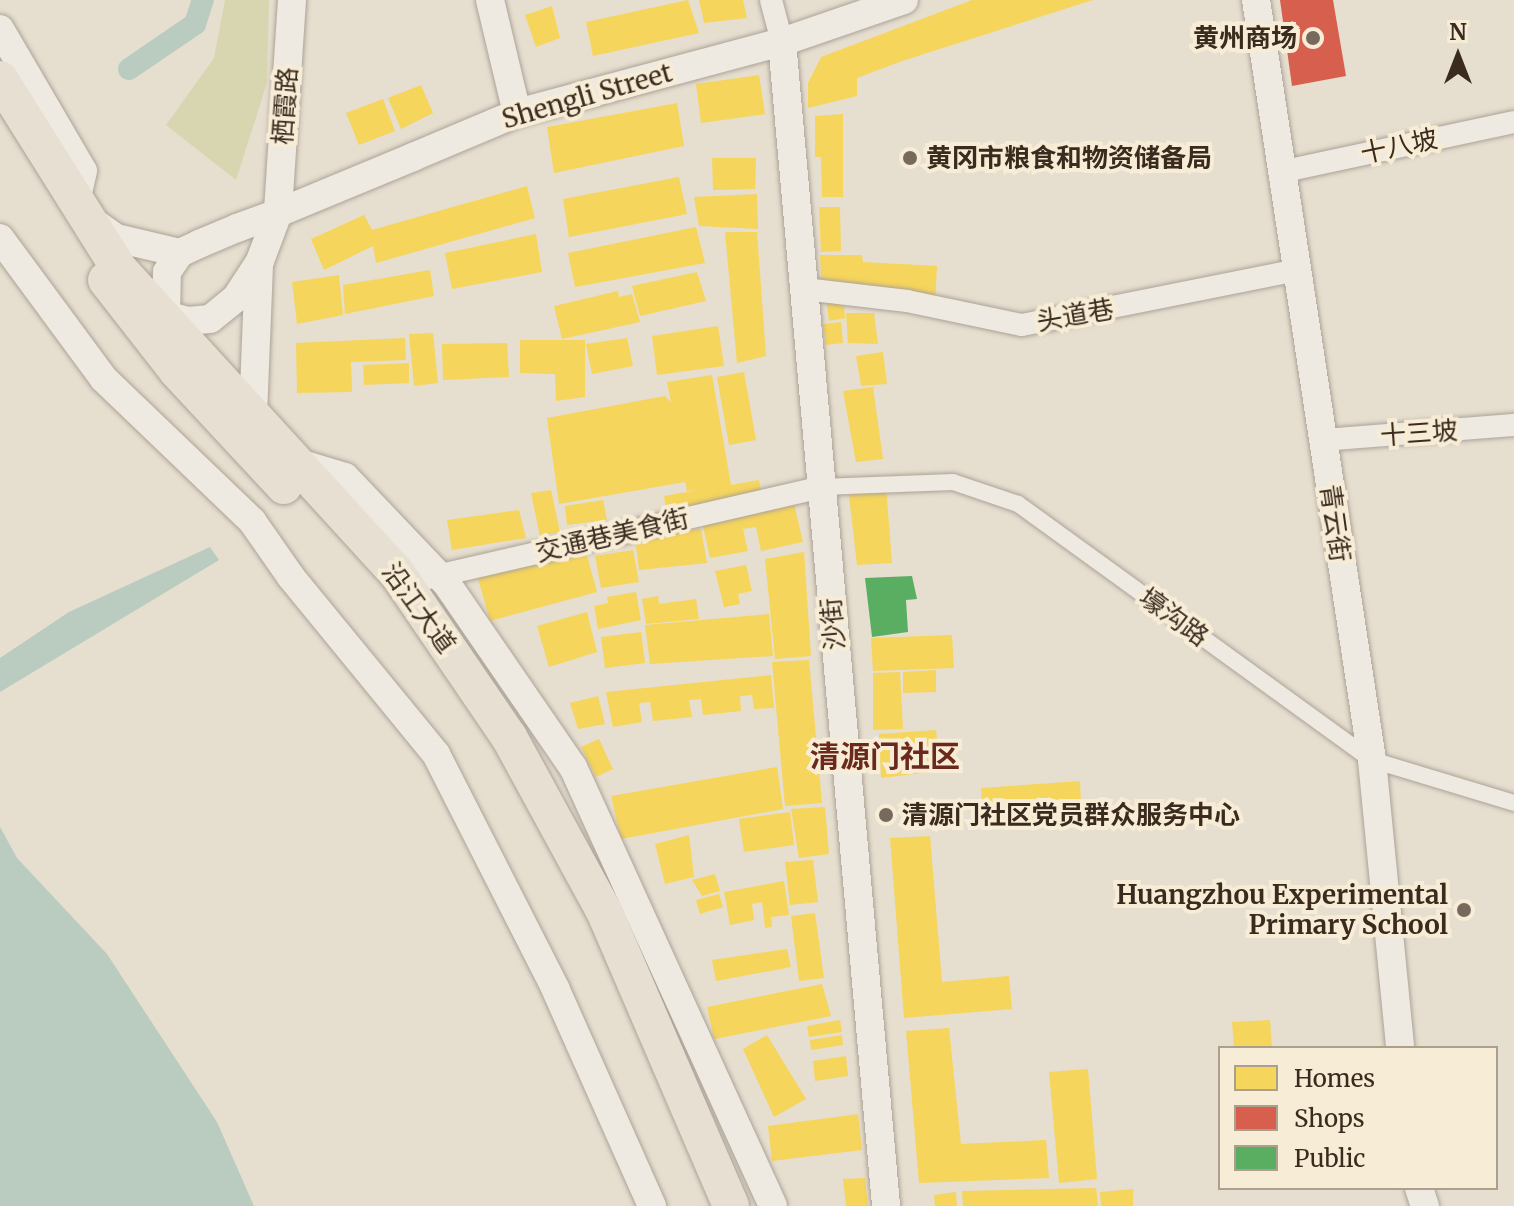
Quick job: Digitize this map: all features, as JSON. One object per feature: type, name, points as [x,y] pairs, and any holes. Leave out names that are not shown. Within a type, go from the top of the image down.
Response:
[{"type":"main road","name":"沿江大道","points":[[0,79],[120,270],[166,315],[404,583],[509,737],[575,850],[731,1206]]},
{"type":"main road","name":"沿江大道","points":[[0,113],[120,301],[177,371],[389,599],[467,706],[539,827],[708,1206]]},
{"type":"street","name":"栖霞路","points":[[260,261],[278,213],[292,0]]},
{"type":"street","points":[[490,0],[517,113]]},
{"type":"street","points":[[771,0],[782,42]]},
{"type":"street","name":"Shengli Street","points":[[180,253],[517,113],[782,42],[904,0]]},
{"type":"street","name":"青云街","points":[[1256,0],[1285,171],[1372,760],[1400,1046]]},
{"type":"street","points":[[0,29],[83,171],[81,209],[116,238],[180,253],[167,272],[166,315]]},
{"type":"street","name":"沙街","points":[[782,42],[886,1206]]},
{"type":"street","name":"十八坡","points":[[1285,171],[1514,122]]},
{"type":"street","points":[[0,238],[104,379],[252,521],[436,754],[555,988],[652,1206]]},
{"type":"street","points":[[120,301],[188,321],[210,319],[236,298],[260,261]]},
{"type":"street","points":[[253,415],[260,261]]},
{"type":"street","name":"头道巷","points":[[804,289],[907,301],[1022,325],[1298,270]]},
{"type":"street","name":"十三坡","points":[[1323,440],[1514,425]]},
{"type":"street","points":[[295,462],[345,477],[439,575],[573,767],[773,1206]]},
{"type":"street","name":"壕沟路","points":[[821,487],[953,482],[1018,504],[1372,760],[1514,803]]},
{"type":"street","name":"交通巷美食街","points":[[404,583],[821,487]]},
{"type":"green space","points":[[225,0],[269,0],[267,83],[236,180],[166,125],[214,58]]},
{"type":"shaded area","points":[[210,547],[219,560],[0,692],[0,658],[69,612]]},
{"type":"shaded area","points":[[0,827],[17,858],[107,954],[217,1122],[254,1206],[0,1206]]},
{"type":"building: Homes","points":[[688,0],[699,33],[593,56],[586,22]]},
{"type":"building: Homes","points":[[699,0],[743,0],[747,18],[704,23]]},
{"type":"building: Homes","points":[[972,0],[1093,0],[857,78],[857,96],[808,108],[808,83],[821,57]]},
{"type":"building: Homes","points":[[552,6],[560,38],[536,47],[525,15]]},
{"type":"building: Homes","points":[[759,75],[765,114],[701,123],[696,84]]},
{"type":"building: Homes","points":[[421,85],[433,113],[401,129],[388,98]]},
{"type":"building: Homes","points":[[383,99],[395,131],[359,145],[346,113]]},
{"type":"building: Homes","points":[[677,103],[684,146],[554,173],[547,127]]},
{"type":"building: Homes","points":[[843,114],[843,197],[822,197],[821,157],[815,157],[815,116]]},
{"type":"building: Homes","points":[[712,158],[756,158],[755,189],[713,190]]},
{"type":"building: Homes","points":[[679,177],[687,214],[569,237],[563,199]]},
{"type":"building: Homes","points":[[527,186],[535,218],[376,263],[373,246],[324,270],[311,239],[364,215],[372,230]]},
{"type":"building: Homes","points":[[757,194],[758,229],[699,226],[694,197]]},
{"type":"building: Homes","points":[[819,207],[840,207],[841,251],[821,252]]},
{"type":"building: Homes","points":[[696,227],[705,263],[575,287],[568,253]]},
{"type":"building: Homes","points":[[725,232],[757,232],[766,356],[737,363]]},
{"type":"building: Homes","points":[[536,234],[542,272],[452,289],[445,253]]},
{"type":"building: Homes","points":[[820,255],[862,255],[863,262],[937,266],[935,306],[822,290]]},
{"type":"building: Homes","points":[[430,270],[434,296],[345,314],[343,285]]},
{"type":"building: Homes","points":[[697,272],[706,301],[640,316],[632,286]]},
{"type":"building: Homes","points":[[339,275],[343,315],[297,324],[292,282]]},
{"type":"building: Homes","points":[[618,291],[619,297],[632,294],[640,322],[562,339],[554,306]]},
{"type":"building: Homes","points":[[843,295],[845,318],[829,321],[826,298]]},
{"type":"building: Homes","points":[[846,313],[874,313],[878,344],[848,343]]},
{"type":"building: Homes","points":[[841,322],[843,343],[826,345],[823,324]]},
{"type":"building: Homes","points":[[718,326],[724,366],[657,375],[652,336]]},
{"type":"building: Homes","points":[[433,333],[438,383],[414,386],[409,334]]},
{"type":"building: Homes","points":[[405,338],[406,360],[351,362],[352,392],[297,393],[296,343]]},
{"type":"building: Homes","points":[[627,338],[633,366],[592,374],[586,344]]},
{"type":"building: Homes","points":[[520,340],[585,340],[585,397],[556,401],[555,374],[520,373]]},
{"type":"building: Homes","points":[[507,343],[509,377],[443,380],[442,344]]},
{"type":"building: Homes","points":[[883,352],[887,384],[861,386],[856,356]]},
{"type":"building: Homes","points":[[409,363],[409,383],[364,385],[363,365]]},
{"type":"building: Homes","points":[[744,372],[756,440],[729,445],[717,377]]},
{"type":"building: Homes","points":[[712,375],[731,485],[759,480],[762,495],[667,514],[664,496],[698,490],[687,491],[685,482],[559,504],[547,418],[665,396],[671,402],[667,382]]},
{"type":"building: Homes","points":[[873,387],[883,459],[856,462],[843,391]]},
{"type":"building: Homes","points":[[886,486],[892,563],[857,565],[848,487]]},
{"type":"building: Homes","points":[[551,490],[560,532],[540,536],[531,493]]},
{"type":"building: Homes","points":[[603,500],[607,520],[567,525],[565,506]]},
{"type":"building: Homes","points":[[794,504],[803,542],[761,551],[756,527],[743,529],[748,551],[710,558],[702,522]]},
{"type":"building: Homes","points":[[519,510],[526,538],[452,550],[447,520]]},
{"type":"building: Homes","points":[[701,529],[707,563],[639,570],[635,538]]},
{"type":"building: Homes","points":[[585,548],[597,592],[490,621],[477,575]]},
{"type":"building: Homes","points":[[633,550],[639,582],[601,588],[595,556]]},
{"type":"building: Homes","points":[[804,552],[811,656],[775,659],[765,559]]},
{"type":"building: Homes","points":[[746,565],[752,591],[738,594],[740,604],[724,607],[715,571]]},
{"type":"building: Homes","points":[[636,592],[641,620],[598,629],[594,606],[608,603],[607,597]]},
{"type":"building: Homes","points":[[658,596],[659,604],[696,599],[699,619],[646,624],[642,599]]},
{"type":"building: Homes","points":[[587,612],[597,652],[549,667],[537,626]]},
{"type":"building: Homes","points":[[769,614],[773,656],[650,664],[645,625]]},
{"type":"building: Homes","points":[[641,632],[645,663],[605,668],[601,637]]},
{"type":"building: Homes","points":[[952,635],[954,668],[873,671],[871,638]]},
{"type":"building: Homes","points":[[809,660],[822,803],[785,806],[772,662]]},
{"type":"building: Homes","points":[[936,670],[936,692],[903,693],[903,672]]},
{"type":"building: Homes","points":[[900,672],[903,729],[873,730],[873,673]]},
{"type":"building: Homes","points":[[771,675],[774,708],[754,709],[752,695],[740,696],[741,711],[703,715],[701,699],[689,700],[692,717],[653,721],[650,702],[639,703],[642,722],[613,727],[606,692]]},
{"type":"building: Homes","points":[[598,696],[605,724],[578,729],[570,703]]},
{"type":"building: Homes","points":[[936,730],[940,771],[881,778],[879,734]]},
{"type":"building: Homes","points":[[599,739],[613,769],[596,777],[581,747]]},
{"type":"building: Homes","points":[[777,767],[783,809],[621,839],[611,796]]},
{"type":"building: Homes","points":[[1080,781],[1082,824],[984,828],[981,788]]},
{"type":"building: Homes","points":[[825,807],[829,854],[799,858],[791,809]]},
{"type":"building: Homes","points":[[790,812],[794,845],[744,852],[739,819]]},
{"type":"building: Homes","points":[[689,835],[694,877],[665,884],[655,844]]},
{"type":"building: Homes","points":[[930,836],[942,982],[1009,976],[1012,1009],[904,1018],[890,838]]},
{"type":"building: Homes","points":[[813,860],[818,902],[790,905],[785,862]]},
{"type":"building: Homes","points":[[715,874],[720,891],[702,896],[692,880]]},
{"type":"building: Homes","points":[[784,881],[789,915],[771,917],[772,927],[765,928],[762,902],[752,904],[754,920],[730,925],[724,892]]},
{"type":"building: Homes","points":[[719,894],[723,907],[700,914],[696,900]]},
{"type":"building: Homes","points":[[815,913],[824,978],[799,981],[791,916]]},
{"type":"building: Homes","points":[[787,949],[791,967],[716,981],[712,960]]},
{"type":"building: Homes","points":[[822,984],[831,1016],[714,1039],[707,1007]]},
{"type":"building: Homes","points":[[840,1020],[842,1032],[809,1037],[807,1026]]},
{"type":"building: Homes","points":[[1270,1020],[1272,1046],[1234,1046],[1232,1022]]},
{"type":"building: Homes","points":[[949,1028],[961,1144],[1046,1140],[1049,1178],[919,1183],[906,1031]]},
{"type":"building: Homes","points":[[767,1035],[806,1099],[774,1117],[743,1049]]},
{"type":"building: Homes","points":[[842,1035],[843,1045],[811,1050],[810,1040]]},
{"type":"building: Homes","points":[[846,1056],[848,1076],[815,1081],[813,1061]]},
{"type":"building: Homes","points":[[1088,1069],[1097,1179],[1059,1183],[1049,1072]]},
{"type":"building: Homes","points":[[858,1114],[862,1150],[772,1161],[768,1126]]},
{"type":"building: Homes","points":[[865,1178],[868,1206],[846,1206],[843,1179]]},
{"type":"building: Homes","points":[[1096,1188],[1098,1206],[963,1206],[962,1191]]},
{"type":"building: Homes","points":[[1133,1189],[1133,1206],[1101,1206],[1100,1192]]},
{"type":"building: Homes","points":[[956,1192],[957,1206],[935,1206],[934,1195]]},
{"type":"building: Shops","name":"黄州商场","points":[[1280,0],[1333,0],[1346,76],[1292,86]]},
{"type":"building: Public","points":[[912,576],[917,599],[906,600],[908,632],[872,637],[865,578]]},
{"type":"waterway","points":[[129,69],[195,24],[203,0]]},
{"type":"place","name":"黄州商场","points":[[1313,38]]},
{"type":"place","name":"黄冈市粮食和物资储备局","points":[[910,158]]},
{"type":"place","name":"清源门社区党员群众服务中心","points":[[886,815]]},
{"type":"place","name":"Huangzhou Experimental Primary School","points":[[1464,910]]},
{"type":"district","name":"清源门社区","points":[[885,756]]}]
